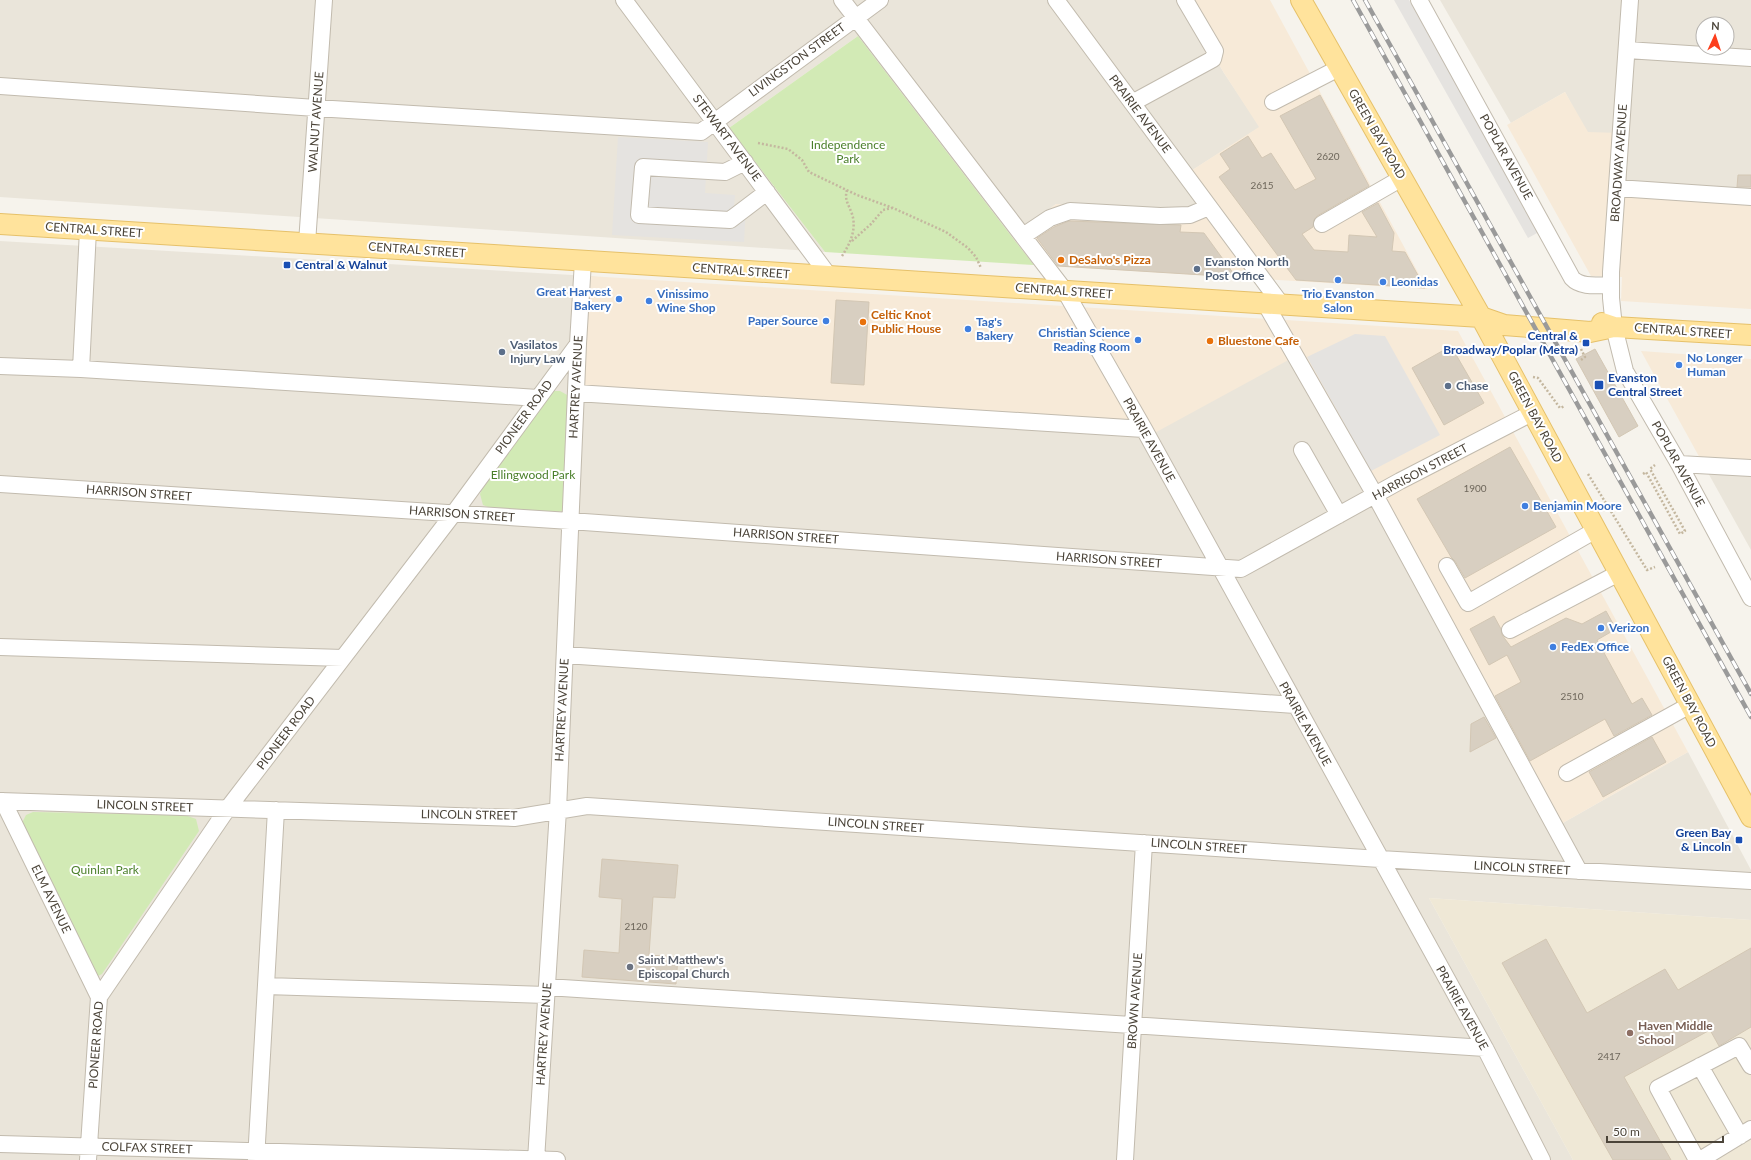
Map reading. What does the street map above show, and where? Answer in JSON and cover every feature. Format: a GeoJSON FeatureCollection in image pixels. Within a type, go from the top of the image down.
{"type":"FeatureCollection","features":[{"type":"Feature","properties":{"kind":"main road","name":"GREEN BAY ROAD"},"geometry":{"type":"LineString","coordinates":[[1301,0],[1481,317],[1751,817]]}},
{"type":"Feature","properties":{"kind":"main road","name":"CENTRAL STREET"},"geometry":{"type":"LineString","coordinates":[[0,224],[1481,317],[1504,326],[1590,332],[1614,327],[1751,335]]}},
{"type":"Feature","properties":{"kind":"street","name":"WALNUT AVENUE"},"geometry":{"type":"LineString","coordinates":[[307,243],[324,0]]}},
{"type":"Feature","properties":{"kind":"street","name":"STEWART AVENUE"},"geometry":{"type":"LineString","coordinates":[[624,0],[829,276]]}},
{"type":"Feature","properties":{"kind":"street","name":"PRAIRIE AVENUE"},"geometry":{"type":"LineString","coordinates":[[842,0],[1065,291],[1144,429],[1485,1048],[1542,1160]]}},
{"type":"Feature","properties":{"kind":"street","name":"LIVINGSTON STREET"},"geometry":{"type":"LineString","coordinates":[[0,86],[316,108],[701,132],[880,0]]}},
{"type":"Feature","properties":{"kind":"street","name":"PRAIRIE AVENUE"},"geometry":{"type":"LineString","coordinates":[[1056,0],[1209,208],[1273,304],[1579,871]]}},
{"type":"Feature","properties":{"kind":"street"},"geometry":{"type":"LineString","coordinates":[[1132,103],[1213,59],[1215,51],[1185,0]]}},
{"type":"Feature","properties":{"kind":"street","name":"POPLAR AVENUE"},"geometry":{"type":"LineString","coordinates":[[1419,0],[1572,278],[1576,282],[1583,284],[1611,285]]}},
{"type":"Feature","properties":{"kind":"street","name":"BROADWAY AVENUE"},"geometry":{"type":"LineString","coordinates":[[1614,327],[1611,285],[1630,0]]}},
{"type":"Feature","properties":{"kind":"street"},"geometry":{"type":"LineString","coordinates":[[1627,50],[1751,58]]}},
{"type":"Feature","properties":{"kind":"street"},"geometry":{"type":"LineString","coordinates":[[1273,102],[1340,68]]}},
{"type":"Feature","properties":{"kind":"street"},"geometry":{"type":"LineString","coordinates":[[745,162],[725,172],[643,167],[639,215],[730,220],[767,192]]}},
{"type":"Feature","properties":{"kind":"street"},"geometry":{"type":"LineString","coordinates":[[1322,224],[1402,178]]}},
{"type":"Feature","properties":{"kind":"street"},"geometry":{"type":"LineString","coordinates":[[1617,188],[1751,197]]}},
{"type":"Feature","properties":{"kind":"street"},"geometry":{"type":"LineString","coordinates":[[1023,236],[1050,218],[1070,211],[1160,216],[1190,215],[1209,208]]}},
{"type":"Feature","properties":{"kind":"street"},"geometry":{"type":"LineString","coordinates":[[81,369],[88,230]]}},
{"type":"Feature","properties":{"kind":"street","name":"HARTREY AVENUE"},"geometry":{"type":"LineString","coordinates":[[536,1159],[558,810],[578,344],[583,261]]}},
{"type":"Feature","properties":{"kind":"street","name":"POPLAR AVENUE"},"geometry":{"type":"LineString","coordinates":[[1614,327],[1625,370],[1679,464],[1751,598]]}},
{"type":"Feature","properties":{"kind":"street","name":"PIONEER ROAD"},"geometry":{"type":"LineString","coordinates":[[88,1153],[99,997],[228,808],[454,513],[578,344]]}},
{"type":"Feature","properties":{"kind":"street"},"geometry":{"type":"LineString","coordinates":[[0,366],[81,369],[538,398]]}},
{"type":"Feature","properties":{"kind":"street"},"geometry":{"type":"LineString","coordinates":[[576,393],[1144,429]]}},
{"type":"Feature","properties":{"kind":"street","name":"HARRISON STREET"},"geometry":{"type":"LineString","coordinates":[[0,484],[570,521],[1241,570],[1375,495],[1532,413]]}},
{"type":"Feature","properties":{"kind":"street"},"geometry":{"type":"LineString","coordinates":[[1302,450],[1339,515]]}},
{"type":"Feature","properties":{"kind":"street"},"geometry":{"type":"LineString","coordinates":[[1679,464],[1751,468]]}},
{"type":"Feature","properties":{"kind":"street"},"geometry":{"type":"LineString","coordinates":[[1447,566],[1468,602],[1596,530]]}},
{"type":"Feature","properties":{"kind":"street"},"geometry":{"type":"LineString","coordinates":[[1510,630],[1619,573]]}},
{"type":"Feature","properties":{"kind":"street"},"geometry":{"type":"LineString","coordinates":[[0,647],[343,658]]}},
{"type":"Feature","properties":{"kind":"street"},"geometry":{"type":"LineString","coordinates":[[565,655],[1295,704]]}},
{"type":"Feature","properties":{"kind":"street"},"geometry":{"type":"LineString","coordinates":[[1567,773],[1690,705]]}},
{"type":"Feature","properties":{"kind":"street","name":"LINCOLN STREET"},"geometry":{"type":"LineString","coordinates":[[1,801],[514,818],[587,806],[1380,859],[1751,881]]}},
{"type":"Feature","properties":{"kind":"street","name":"ELM AVENUE"},"geometry":{"type":"LineString","coordinates":[[1,801],[99,997]]}},
{"type":"Feature","properties":{"kind":"street"},"geometry":{"type":"LineString","coordinates":[[256,1156],[276,810]]}},
{"type":"Feature","properties":{"kind":"street","name":"BROWN AVENUE"},"geometry":{"type":"LineString","coordinates":[[1125,1160],[1144,843]]}},
{"type":"Feature","properties":{"kind":"street"},"geometry":{"type":"LineString","coordinates":[[266,986],[546,991],[1133,1025],[1485,1048]]}},
{"type":"Feature","properties":{"kind":"street"},"geometry":{"type":"LineString","coordinates":[[1700,1066],[1745,1133],[1699,1160],[1658,1088],[1700,1066],[1739,1046],[1751,1066]]}},
{"type":"Feature","properties":{"kind":"street","name":"COLFAX STREET"},"geometry":{"type":"LineString","coordinates":[[0,1144],[88,1153],[557,1160]]}},
{"type":"Feature","properties":{"kind":"path"},"geometry":{"type":"LineString","coordinates":[[758,143],[788,149],[802,160],[809,172],[847,190],[934,226],[960,241],[976,257],[981,268]]}},
{"type":"Feature","properties":{"kind":"path"},"geometry":{"type":"LineString","coordinates":[[847,190],[845,197],[853,221],[851,241]]}},
{"type":"Feature","properties":{"kind":"path"},"geometry":{"type":"LineString","coordinates":[[842,256],[851,241],[871,224],[883,210],[892,208]]}},
{"type":"Feature","properties":{"kind":"path"},"geometry":{"type":"LineString","coordinates":[[1581,360],[1585,357],[1582,351]]}},
{"type":"Feature","properties":{"kind":"path"},"geometry":{"type":"LineString","coordinates":[[1538,378],[1560,408],[1565,406]]}},
{"type":"Feature","properties":{"kind":"path"},"geometry":{"type":"LineString","coordinates":[[1643,474],[1646,472],[1680,534],[1685,531],[1650,469],[1655,465]]}},
{"type":"Feature","properties":{"kind":"path"},"geometry":{"type":"LineString","coordinates":[[1585,470],[1648,570],[1655,567]]}},
{"type":"Feature","properties":{"kind":"shaded area"},"geometry":{"type":"Polygon","coordinates":[[[0,0],[1181,0],[1224,73],[1260,127],[1183,176],[1211,213],[1056,204],[1012,237],[858,36],[729,128],[825,252],[0,197],[0,0]]]}},
{"type":"Feature","properties":{"kind":"shaded area"},"geometry":{"type":"Polygon","coordinates":[[[1181,0],[1270,0],[1427,289],[1034,265],[1012,237],[1056,204],[1211,213],[1183,176],[1259,127],[1224,73],[1181,0]]]}},
{"type":"Feature","properties":{"kind":"shaded area"},"geometry":{"type":"Polygon","coordinates":[[[1394,0],[1409,0],[1539,232],[1528,238],[1394,0]]]}},
{"type":"Feature","properties":{"kind":"shaded area"},"geometry":{"type":"Polygon","coordinates":[[[1440,0],[1751,0],[1751,197],[1615,187],[1565,92],[1511,123],[1440,0]]]}},
{"type":"Feature","properties":{"kind":"shaded area"},"geometry":{"type":"Polygon","coordinates":[[[1565,92],[1588,132],[1619,133],[1615,187],[1751,197],[1751,309],[1621,301],[1622,277],[1591,276],[1507,125],[1565,92]]]}},
{"type":"Feature","properties":{"kind":"shaded area"},"geometry":{"type":"Polygon","coordinates":[[[618,137],[708,142],[705,193],[735,195],[734,207],[746,207],[744,242],[612,235],[618,137]]]}},
{"type":"Feature","properties":{"kind":"shaded area"},"geometry":{"type":"Polygon","coordinates":[[[0,241],[589,276],[1294,357],[1554,828],[1688,752],[1751,870],[1751,920],[1429,898],[1573,1160],[0,1160],[0,241]]]}},
{"type":"Feature","properties":{"kind":"shaded area"},"geometry":{"type":"Polygon","coordinates":[[[589,276],[1458,331],[1688,752],[1554,828],[1294,357],[1149,436],[584,391],[589,276]]]}},
{"type":"Feature","properties":{"kind":"shaded area"},"geometry":{"type":"Polygon","coordinates":[[[1355,334],[1385,336],[1440,435],[1371,471],[1307,357],[1355,334]]]}},
{"type":"Feature","properties":{"kind":"shaded area"},"geometry":{"type":"Polygon","coordinates":[[[1641,351],[1751,359],[1751,473],[1707,471],[1641,351]]]}},
{"type":"Feature","properties":{"kind":"shaded area"},"geometry":{"type":"Polygon","coordinates":[[[1707,471],[1751,473],[1751,550],[1707,471]]]}},
{"type":"Feature","properties":{"kind":"shaded area"},"geometry":{"type":"Polygon","coordinates":[[[1429,898],[1751,920],[1751,1160],[1573,1160],[1429,898]]]}},
{"type":"Feature","properties":{"kind":"green space","name":"Independence Park"},"geometry":{"type":"Polygon","coordinates":[[[858,36],[1034,265],[825,252],[729,128],[858,36]]]}},
{"type":"Feature","properties":{"kind":"green space","name":"Ellingwood Park"},"geometry":{"type":"Polygon","coordinates":[[[560,391],[569,396],[565,508],[558,512],[488,507],[483,505],[480,494],[483,487],[550,393],[560,391]]]}},
{"type":"Feature","properties":{"kind":"green space","name":"Quinlan Park"},"geometry":{"type":"Polygon","coordinates":[[[33,812],[185,815],[196,819],[199,831],[102,974],[98,976],[94,974],[22,823],[26,815],[33,812]]]}},
{"type":"Feature","properties":{"kind":"building"},"geometry":{"type":"Polygon","coordinates":[[[1320,95],[1369,186],[1317,216],[1314,220],[1313,227],[1302,234],[1314,250],[1348,252],[1349,235],[1377,237],[1362,212],[1378,203],[1394,233],[1392,251],[1405,252],[1425,288],[1296,280],[1219,177],[1230,169],[1220,154],[1248,136],[1262,158],[1271,153],[1295,190],[1316,179],[1280,116],[1320,95]]]}},
{"type":"Feature","properties":{"kind":"building"},"geometry":{"type":"Polygon","coordinates":[[[1738,175],[1751,175],[1751,187],[1737,187],[1738,175]]]}},
{"type":"Feature","properties":{"kind":"building"},"geometry":{"type":"Polygon","coordinates":[[[1069,221],[1181,225],[1180,232],[1204,233],[1236,277],[1058,266],[1037,238],[1054,227],[1069,221]]]}},
{"type":"Feature","properties":{"kind":"building"},"geometry":{"type":"Polygon","coordinates":[[[836,300],[869,302],[864,385],[831,383],[836,300]]]}},
{"type":"Feature","properties":{"kind":"building","name":"Chase"},"geometry":{"type":"Polygon","coordinates":[[[1451,346],[1484,403],[1444,425],[1412,368],[1451,346]]]}},
{"type":"Feature","properties":{"kind":"building","name":"Evanston Central Street"},"geometry":{"type":"Polygon","coordinates":[[[1595,349],[1638,426],[1619,437],[1576,359],[1595,349]]]}},
{"type":"Feature","properties":{"kind":"building"},"geometry":{"type":"Polygon","coordinates":[[[1510,447],[1556,527],[1465,578],[1417,499],[1510,447]]]}},
{"type":"Feature","properties":{"kind":"building"},"geometry":{"type":"Polygon","coordinates":[[[1606,611],[1616,629],[1597,640],[1632,704],[1642,698],[1652,715],[1614,736],[1605,719],[1530,761],[1495,696],[1521,682],[1507,655],[1489,665],[1470,629],[1494,616],[1501,629],[1502,635],[1511,647],[1566,618],[1582,624],[1606,611]]]}},
{"type":"Feature","properties":{"kind":"building"},"geometry":{"type":"Polygon","coordinates":[[[1484,717],[1496,738],[1470,752],[1471,724],[1484,717]]]}},
{"type":"Feature","properties":{"kind":"building"},"geometry":{"type":"Polygon","coordinates":[[[1652,737],[1666,762],[1603,797],[1589,772],[1652,737]]]}},
{"type":"Feature","properties":{"kind":"building"},"geometry":{"type":"Polygon","coordinates":[[[602,859],[678,865],[675,898],[653,897],[649,955],[678,957],[676,984],[582,977],[584,950],[619,953],[622,899],[599,897],[602,859]]]}},
{"type":"Feature","properties":{"kind":"building"},"geometry":{"type":"Polygon","coordinates":[[[1546,939],[1587,1013],[1665,969],[1678,990],[1751,948],[1751,1027],[1719,1046],[1710,1030],[1624,1077],[1671,1160],[1613,1160],[1502,963],[1546,939]]]}},
{"type":"Feature","properties":{"kind":"railway"},"geometry":{"type":"LineString","coordinates":[[1353,0],[1751,717]]}},
{"type":"Feature","properties":{"kind":"railway"},"geometry":{"type":"LineString","coordinates":[[1365,0],[1751,694]]}},
{"type":"Feature","properties":{"kind":"place","name":"DeSalvo's Pizza"},"geometry":{"type":"Point","coordinates":[1061,260]}},
{"type":"Feature","properties":{"kind":"place","name":"Central & Walnut"},"geometry":{"type":"Point","coordinates":[287,265]}},
{"type":"Feature","properties":{"kind":"place","name":"Evanston North Post Office"},"geometry":{"type":"Point","coordinates":[1197,269]}},
{"type":"Feature","properties":{"kind":"place","name":"Trio Evanston Salon"},"geometry":{"type":"Point","coordinates":[1338,280]}},
{"type":"Feature","properties":{"kind":"place","name":"Leonidas"},"geometry":{"type":"Point","coordinates":[1383,282]}},
{"type":"Feature","properties":{"kind":"place","name":"Great Harvest Bakery"},"geometry":{"type":"Point","coordinates":[619,299]}},
{"type":"Feature","properties":{"kind":"place","name":"Vinissimo Wine Shop"},"geometry":{"type":"Point","coordinates":[649,301]}},
{"type":"Feature","properties":{"kind":"place","name":"Paper Source"},"geometry":{"type":"Point","coordinates":[826,321]}},
{"type":"Feature","properties":{"kind":"place","name":"Celtic Knot Public House"},"geometry":{"type":"Point","coordinates":[863,322]}},
{"type":"Feature","properties":{"kind":"place","name":"Tag's Bakery"},"geometry":{"type":"Point","coordinates":[968,329]}},
{"type":"Feature","properties":{"kind":"place","name":"Christian Science Reading Room"},"geometry":{"type":"Point","coordinates":[1138,340]}},
{"type":"Feature","properties":{"kind":"place","name":"Bluestone Cafe"},"geometry":{"type":"Point","coordinates":[1210,341]}},
{"type":"Feature","properties":{"kind":"place","name":"Central & Broadway/Poplar (Metra)"},"geometry":{"type":"Point","coordinates":[1586,343]}},
{"type":"Feature","properties":{"kind":"place","name":"Vasilatos Injury Law"},"geometry":{"type":"Point","coordinates":[502,352]}},
{"type":"Feature","properties":{"kind":"place","name":"No Longer Human"},"geometry":{"type":"Point","coordinates":[1679,365]}},
{"type":"Feature","properties":{"kind":"place","name":"Evanston Central Street"},"geometry":{"type":"Point","coordinates":[1599,385]}},
{"type":"Feature","properties":{"kind":"place","name":"Chase"},"geometry":{"type":"Point","coordinates":[1448,386]}},
{"type":"Feature","properties":{"kind":"place","name":"Benjamin Moore"},"geometry":{"type":"Point","coordinates":[1525,506]}},
{"type":"Feature","properties":{"kind":"place","name":"Verizon"},"geometry":{"type":"Point","coordinates":[1601,628]}},
{"type":"Feature","properties":{"kind":"place","name":"FedEx Office"},"geometry":{"type":"Point","coordinates":[1553,647]}},
{"type":"Feature","properties":{"kind":"place","name":"Green Bay & Lincoln"},"geometry":{"type":"Point","coordinates":[1739,840]}},
{"type":"Feature","properties":{"kind":"place","name":"Saint Matthew's Episcopal Church"},"geometry":{"type":"Point","coordinates":[630,967]}},
{"type":"Feature","properties":{"kind":"place","name":"Haven Middle School"},"geometry":{"type":"Point","coordinates":[1630,1033]}}]}
